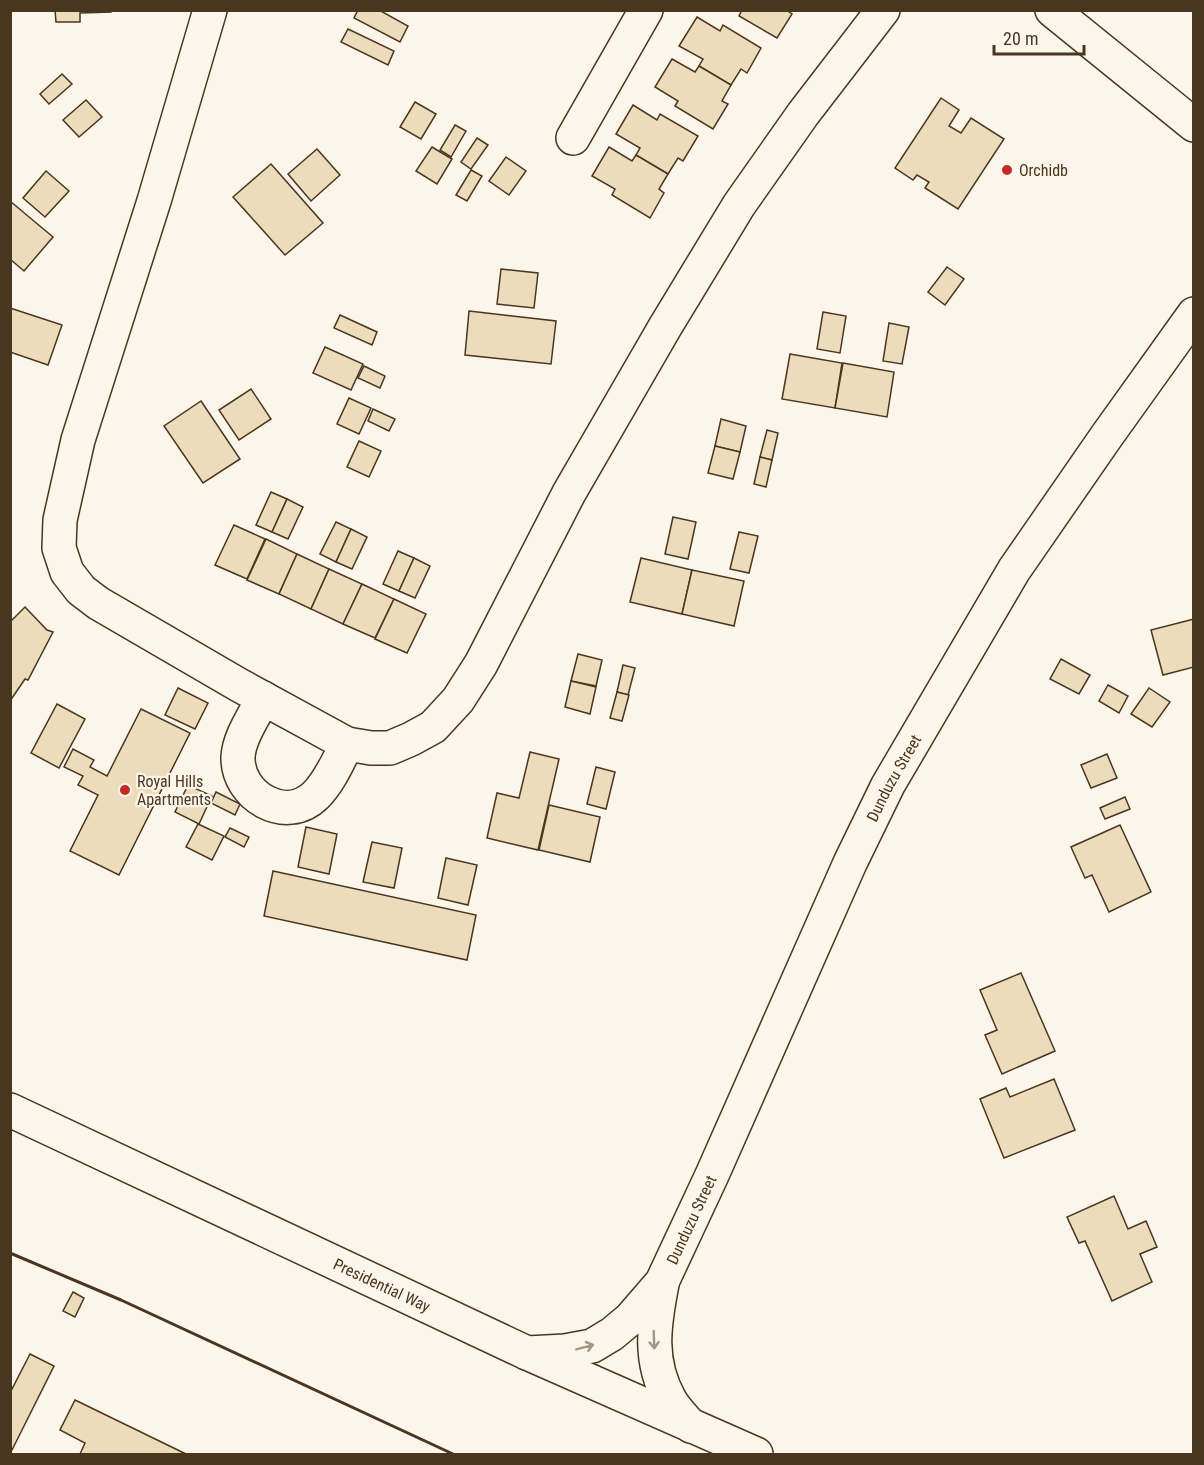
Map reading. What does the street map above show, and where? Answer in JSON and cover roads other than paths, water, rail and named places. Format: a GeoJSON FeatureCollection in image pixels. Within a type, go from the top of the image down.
{"type":"FeatureCollection","features":[{"type":"Feature","properties":{"kind":"street"},"geometry":{"type":"LineString","coordinates":[[210,10],[154,201],[78,440],[60,520],[59,548],[67,572],[81,590],[98,603],[347,744],[371,748],[390,748],[433,728],[458,700],[481,664],[569,493],[739,205],[803,114],[883,10]]}},
{"type":"Feature","properties":{"kind":"street"},"geometry":{"type":"LineString","coordinates":[[573,138],[646,10]]}},
{"type":"Feature","properties":{"kind":"street"},"geometry":{"type":"LineString","coordinates":[[1052,10],[1194,125]]}},
{"type":"Feature","properties":{"kind":"street","name":"Dunduzu Street"},"geometry":{"type":"LineString","coordinates":[[691,1426],[670,1401],[654,1353],[654,1329],[662,1282],[842,882],[888,785],[1014,570],[1106,436],[1194,314]]}},
{"type":"Feature","properties":{"kind":"street"},"geometry":{"type":"LineString","coordinates":[[263,698],[243,738],[238,756],[240,774],[249,790],[263,802],[281,807],[299,806],[315,797],[327,783],[347,744]]}},
{"type":"Feature","properties":{"kind":"street","name":"Presidential Way"},"geometry":{"type":"LineString","coordinates":[[10,1110],[527,1353],[756,1455]]}},
{"type":"Feature","properties":{"kind":"street","name":"Dunduzu Street"},"geometry":{"type":"LineString","coordinates":[[527,1353],[565,1351],[592,1346],[612,1334],[630,1318],[662,1282]]}},
{"type":"Feature","properties":{"kind":"place","name":"Orchidb"},"geometry":{"type":"Point","coordinates":[1007,170]}},
{"type":"Feature","properties":{"kind":"place","name":"Royal Hills Apartments"},"geometry":{"type":"Point","coordinates":[125,790]}}]}
